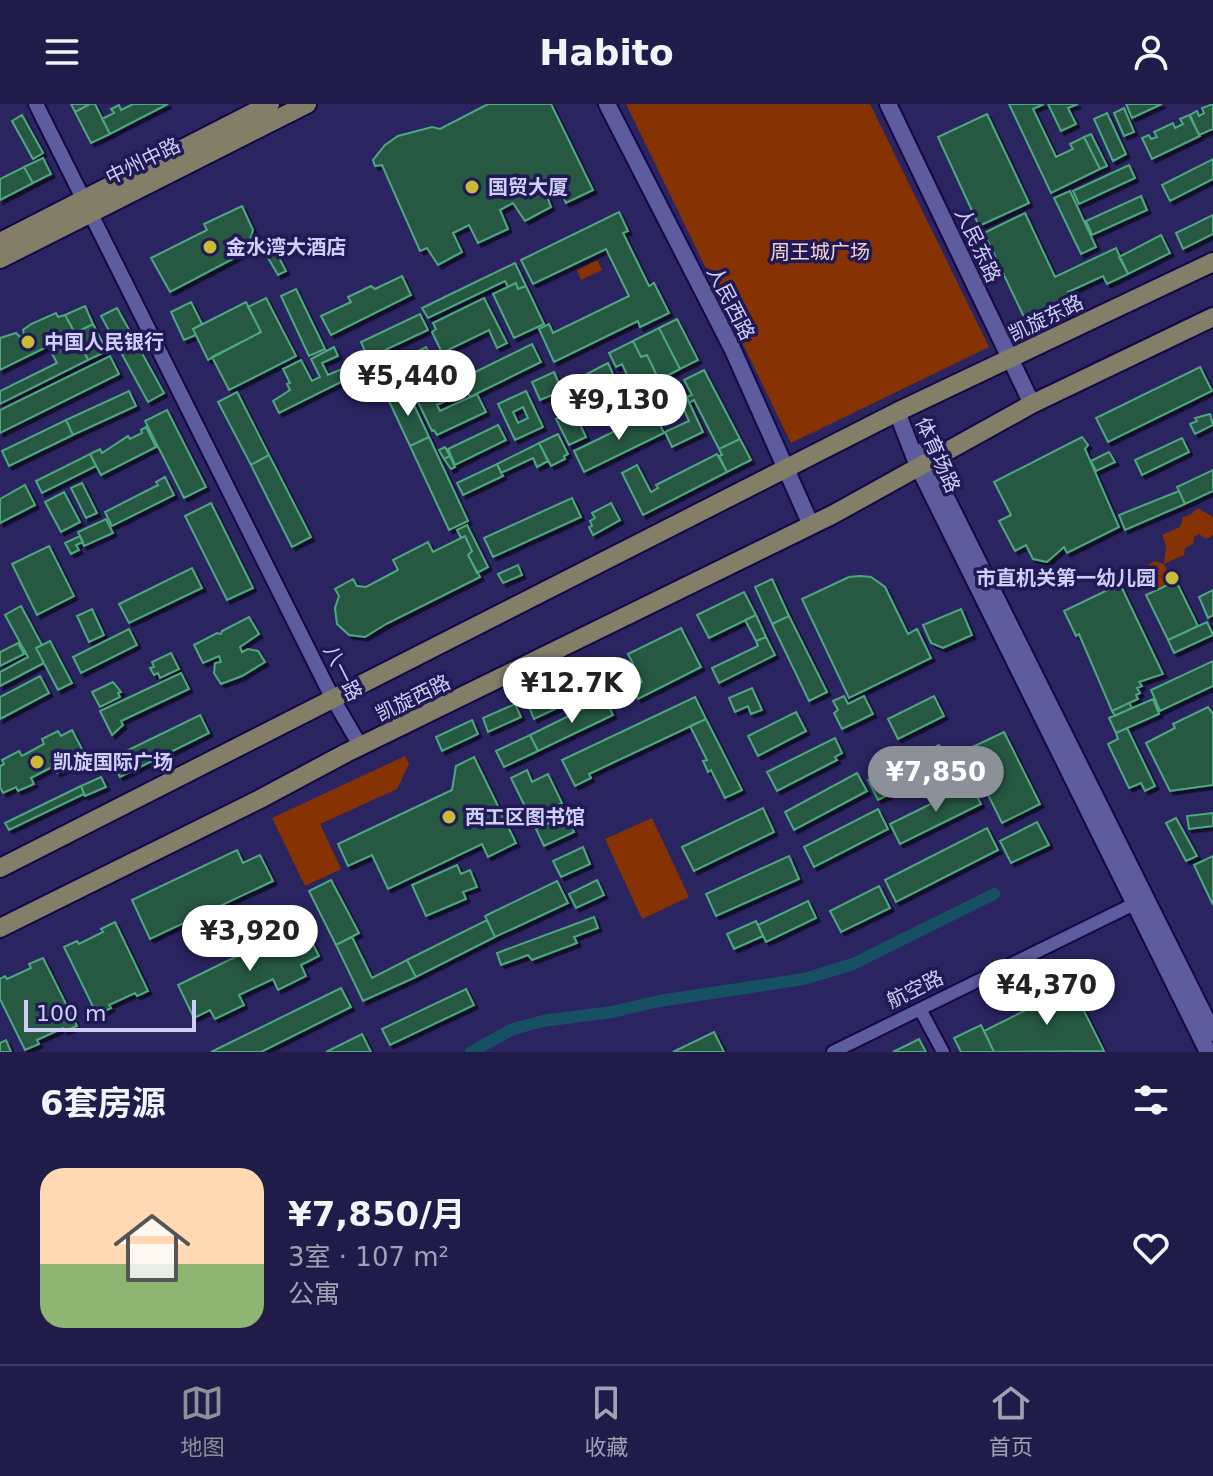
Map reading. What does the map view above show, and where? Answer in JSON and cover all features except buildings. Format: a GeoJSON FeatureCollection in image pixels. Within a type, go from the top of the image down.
{"type":"FeatureCollection","features":[{"type":"Feature","properties":{"kind":"main road","name":"中州中路"},"geometry":{"type":"LineString","coordinates":[[0,259],[90,203],[270,104]]}},
{"type":"Feature","properties":{"kind":"main road","name":"中州中路"},"geometry":{"type":"LineString","coordinates":[[0,242],[307,104]]}},
{"type":"Feature","properties":{"kind":"main road","name":"人民西路"},"geometry":{"type":"LineString","coordinates":[[607,104],[732,348],[811,525]]}},
{"type":"Feature","properties":{"kind":"main road","name":"人民东路"},"geometry":{"type":"LineString","coordinates":[[888,104],[1032,404]]}},
{"type":"Feature","properties":{"kind":"main road","name":"凯旋东路"},"geometry":{"type":"LineString","coordinates":[[897,412],[1213,262]]}},
{"type":"Feature","properties":{"kind":"main road"},"geometry":{"type":"LineString","coordinates":[[923,463],[1032,404],[1213,317]]}},
{"type":"Feature","properties":{"kind":"main road","name":"凯旋西路"},"geometry":{"type":"LineString","coordinates":[[0,868],[897,412]]}},
{"type":"Feature","properties":{"kind":"main road","name":"体育场路"},"geometry":{"type":"LineString","coordinates":[[897,412],[1140,901],[1208,1052]]}},
{"type":"Feature","properties":{"kind":"main road","name":"凯旋西路"},"geometry":{"type":"LineString","coordinates":[[0,928],[811,525],[923,463]]}},
{"type":"Feature","properties":{"kind":"main road","name":"体育场路"},"geometry":{"type":"LineString","coordinates":[[1140,901],[1213,1033]]}},
{"type":"Feature","properties":{"kind":"street","name":"八一路"},"geometry":{"type":"LineString","coordinates":[[36,104],[90,203]]}},
{"type":"Feature","properties":{"kind":"street","name":"八一路"},"geometry":{"type":"LineString","coordinates":[[45,104],[90,203],[361,747]]}},
{"type":"Feature","properties":{"kind":"street","name":"航空路"},"geometry":{"type":"LineString","coordinates":[[833,1052],[1140,901]]}},
{"type":"Feature","properties":{"kind":"street"},"geometry":{"type":"LineString","coordinates":[[920,1009],[943,1052]]}},
{"type":"Feature","properties":{"kind":"green space","name":"周王城广场"},"geometry":{"type":"Polygon","coordinates":[[[626,104],[870,104],[989,347],[791,443],[626,104]]]}},
{"type":"Feature","properties":{"kind":"green space"},"geometry":{"type":"Polygon","coordinates":[[[597,260],[602,270],[581,280],[577,270],[597,260]]]}},
{"type":"Feature","properties":{"kind":"green space"},"geometry":{"type":"Polygon","coordinates":[[[1198,508],[1213,517],[1213,535],[1206,539],[1199,534],[1194,537],[1193,544],[1185,548],[1184,555],[1164,564],[1166,545],[1162,535],[1180,527],[1183,517],[1198,508]]]}},
{"type":"Feature","properties":{"kind":"green space"},"geometry":{"type":"Polygon","coordinates":[[[1155,561],[1164,564],[1170,575],[1167,585],[1156,590],[1147,587],[1141,576],[1145,567],[1155,561]]]}},
{"type":"Feature","properties":{"kind":"green space"},"geometry":{"type":"Polygon","coordinates":[[[405,756],[409,764],[397,789],[320,824],[341,869],[305,886],[272,818],[405,756]]]}},
{"type":"Feature","properties":{"kind":"green space"},"geometry":{"type":"Polygon","coordinates":[[[652,818],[689,897],[642,919],[605,839],[652,818]]]}},
{"type":"Feature","properties":{"kind":"waterway"},"geometry":{"type":"LineString","coordinates":[[471,1052],[513,1029],[543,1021],[804,979],[853,964],[994,894]]}},
{"type":"Feature","properties":{"kind":"place","name":"国贸大厦"},"geometry":{"type":"Point","coordinates":[472,187]}},
{"type":"Feature","properties":{"kind":"place","name":"金水湾大酒店"},"geometry":{"type":"Point","coordinates":[210,247]}},
{"type":"Feature","properties":{"kind":"place","name":"中国人民银行"},"geometry":{"type":"Point","coordinates":[28,342]}},
{"type":"Feature","properties":{"kind":"place","name":"市直机关第一幼儿园"},"geometry":{"type":"Point","coordinates":[1172,578]}},
{"type":"Feature","properties":{"kind":"place","name":"凯旋国际广场"},"geometry":{"type":"Point","coordinates":[37,762]}},
{"type":"Feature","properties":{"kind":"place","name":"西工区图书馆"},"geometry":{"type":"Point","coordinates":[449,817]}}]}
